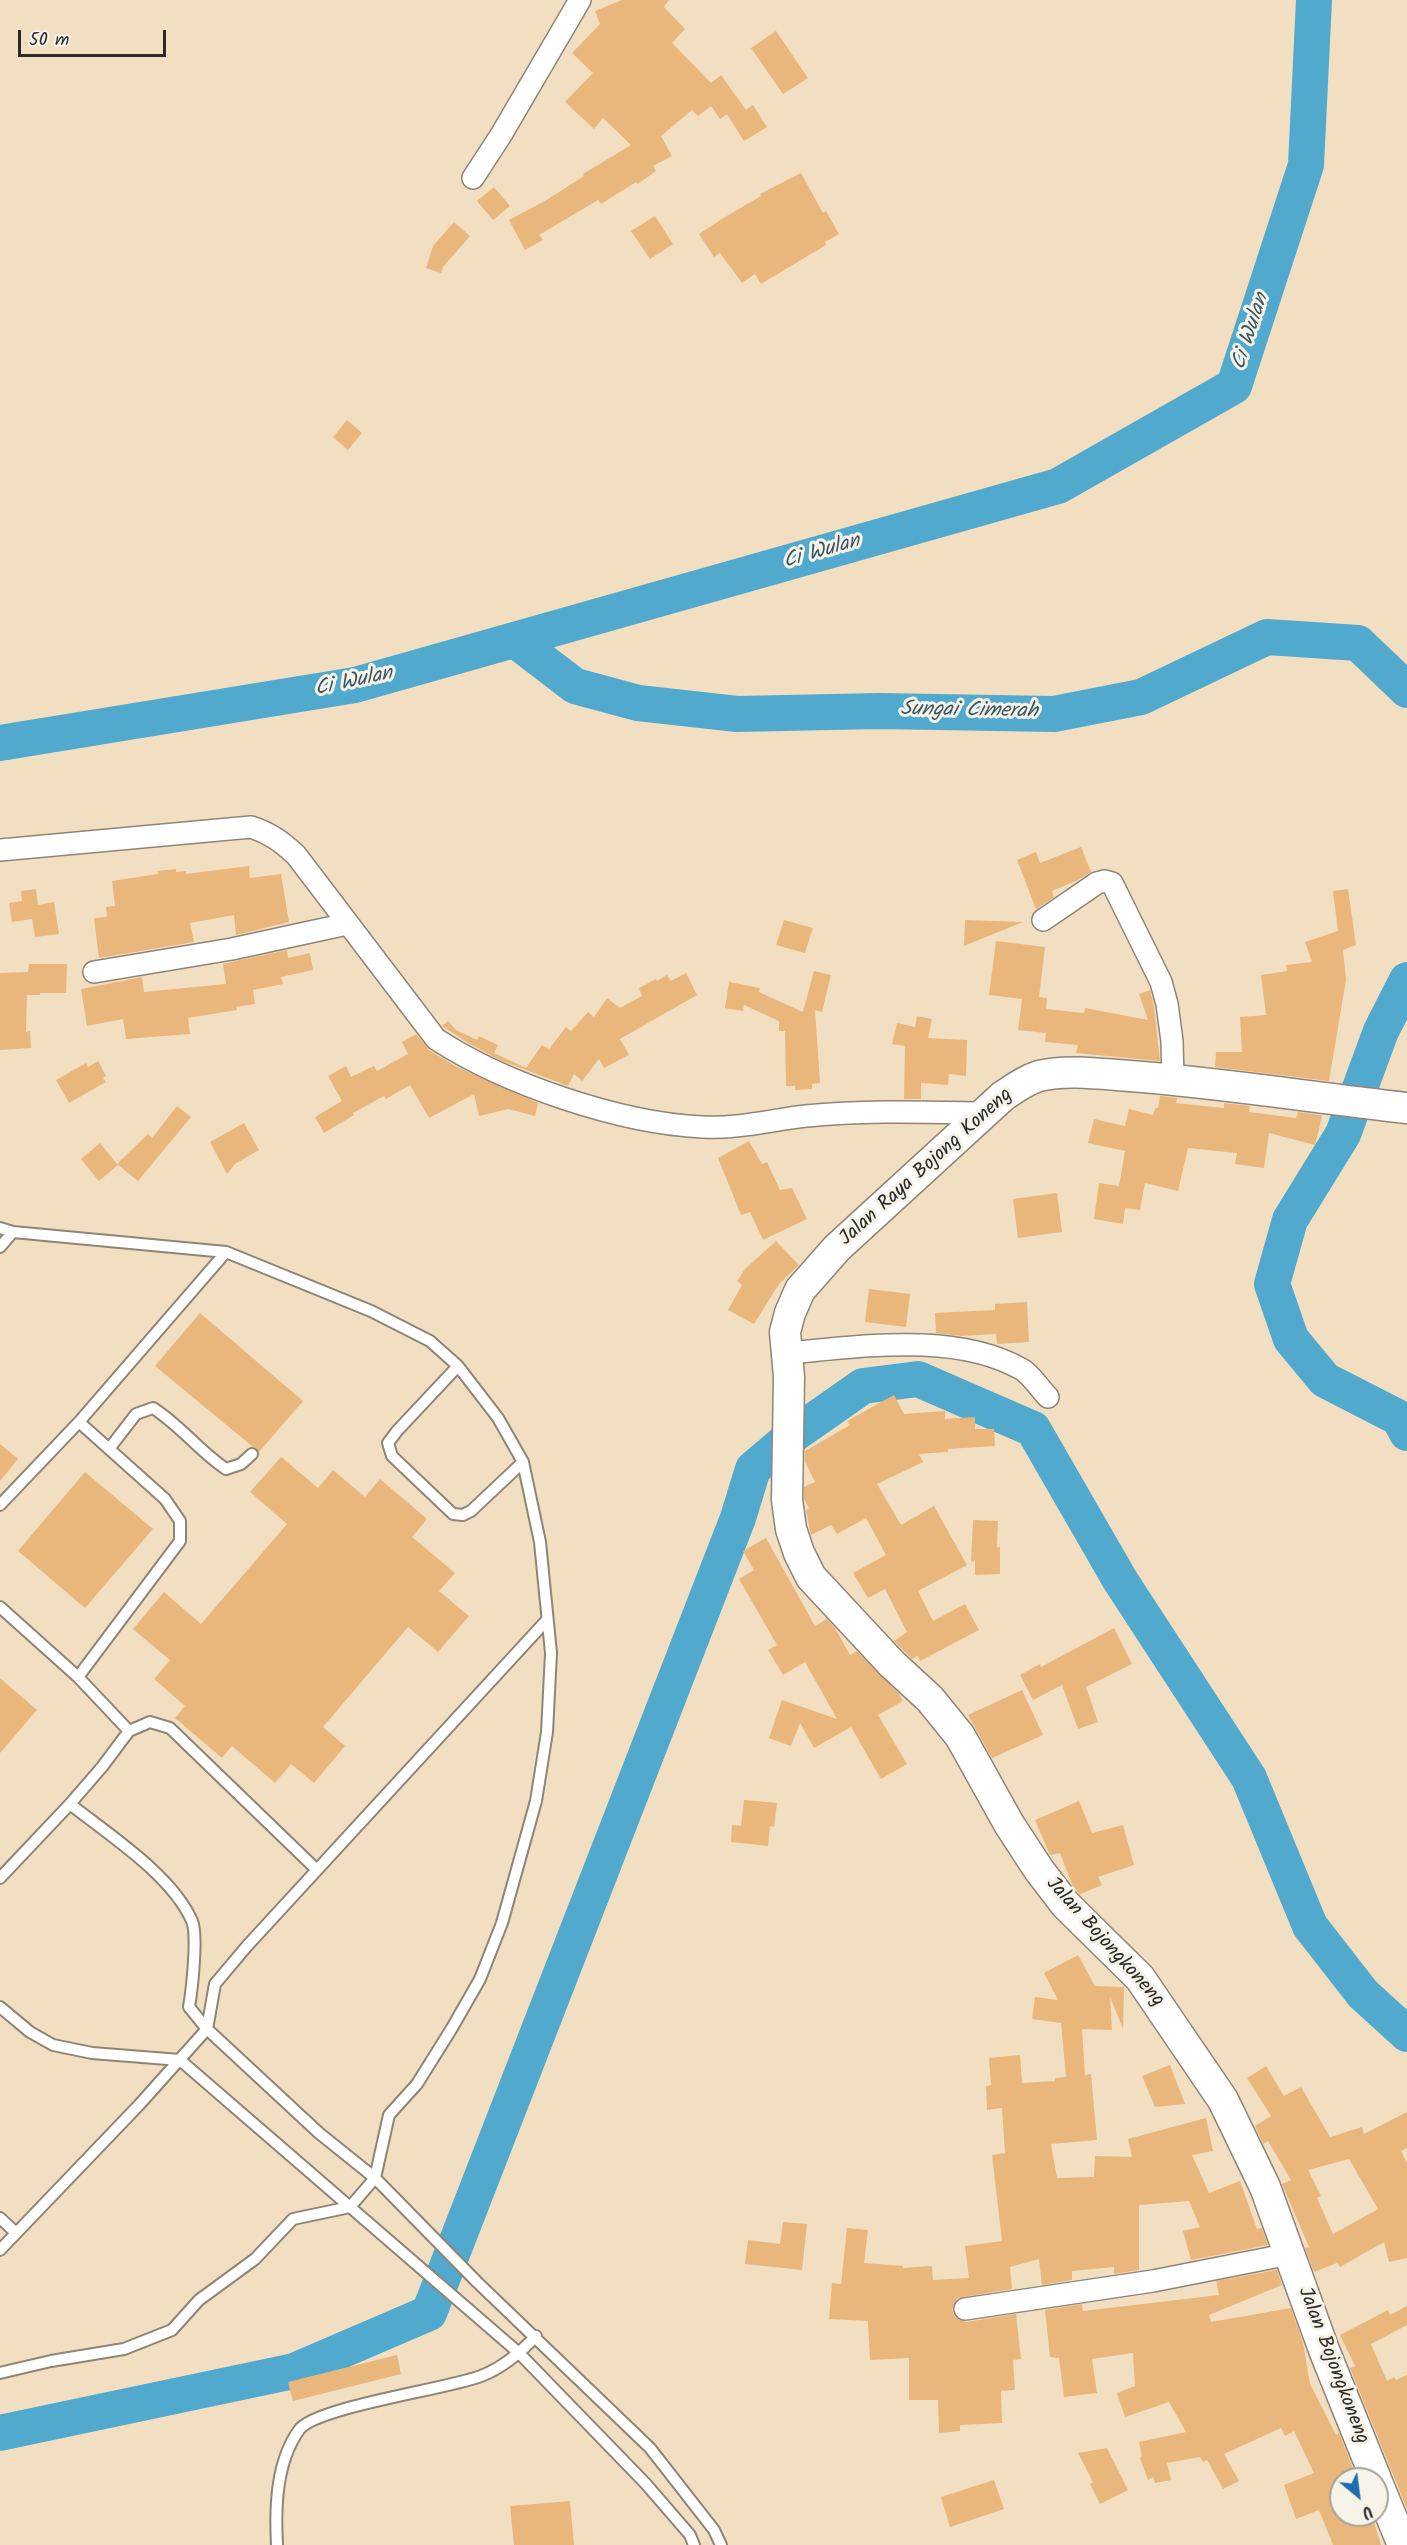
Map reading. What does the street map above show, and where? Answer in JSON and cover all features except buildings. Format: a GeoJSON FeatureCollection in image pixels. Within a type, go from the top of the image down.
{"type":"FeatureCollection","features":[{"type":"Feature","properties":{"kind":"main road","name":"Jalan Raya Bojong Koneng"},"geometry":{"type":"LineString","coordinates":[[789,1447],[788,1365],[785,1332],[800,1290],[815,1271],[983,1113],[1023,1082],[1040,1076],[1064,1073],[1106,1074],[1173,1079],[1407,1108]]}},
{"type":"Feature","properties":{"kind":"main road","name":"Jalan Bojongkoneng"},"geometry":{"type":"LineString","coordinates":[[789,1447],[787,1500],[791,1529],[799,1553],[811,1577],[891,1664],[930,1700],[960,1736],[1009,1824],[1065,1905],[1140,1978],[1169,2017],[1223,2100],[1252,2155],[1324,2350],[1371,2467]]}},
{"type":"Feature","properties":{"kind":"main road","name":"Jalan Bojongkoneng"},"geometry":{"type":"LineString","coordinates":[[1389,2512],[1402,2545]]}},
{"type":"Feature","properties":{"kind":"street"},"geometry":{"type":"LineString","coordinates":[[473,178],[501,135],[580,0]]}},
{"type":"Feature","properties":{"kind":"street"},"geometry":{"type":"LineString","coordinates":[[0,850],[251,827],[278,838],[296,855],[436,1039],[466,1059],[590,1106],[639,1119],[702,1127],[883,1111],[983,1113]]}},
{"type":"Feature","properties":{"kind":"street"},"geometry":{"type":"LineString","coordinates":[[1043,920],[1097,883],[1105,880],[1112,883],[1161,982],[1167,1004],[1172,1041],[1173,1079]]}},
{"type":"Feature","properties":{"kind":"street"},"geometry":{"type":"LineString","coordinates":[[94,972],[232,949],[347,924]]}},
{"type":"Feature","properties":{"kind":"street"},"geometry":{"type":"LineString","coordinates":[[788,1365],[863,1347],[932,1346],[966,1350],[997,1359],[1024,1371],[1048,1397]]}},
{"type":"Feature","properties":{"kind":"street"},"geometry":{"type":"LineString","coordinates":[[965,2309],[1153,2281],[1290,2254]]}},
{"type":"Feature","properties":{"kind":"lane"},"geometry":{"type":"LineString","coordinates":[[0,1228],[13,1232],[226,1252],[371,1311],[430,1341],[458,1366],[498,1418],[523,1462],[540,1542],[551,1653],[547,1732],[536,1801],[502,1923],[480,1979],[417,2084],[389,2115],[375,2178],[350,2207],[293,2219],[255,2259],[199,2300],[172,2330],[124,2349],[51,2361],[0,2373]]}},
{"type":"Feature","properties":{"kind":"lane"},"geometry":{"type":"LineString","coordinates":[[0,1247],[13,1232]]}},
{"type":"Feature","properties":{"kind":"lane"},"geometry":{"type":"LineString","coordinates":[[0,1505],[79,1422],[226,1252]]}},
{"type":"Feature","properties":{"kind":"lane"},"geometry":{"type":"LineString","coordinates":[[458,1366],[388,1443],[392,1456],[453,1514],[463,1515],[471,1511],[523,1462]]}},
{"type":"Feature","properties":{"kind":"lane"},"geometry":{"type":"LineString","coordinates":[[109,1449],[136,1414],[153,1408],[171,1419],[208,1457],[226,1469],[241,1464],[252,1454]]}},
{"type":"Feature","properties":{"kind":"lane"},"geometry":{"type":"LineString","coordinates":[[78,1677],[180,1541],[180,1521],[165,1499],[79,1422]]}},
{"type":"Feature","properties":{"kind":"lane"},"geometry":{"type":"LineString","coordinates":[[0,1607],[78,1677],[129,1731]]}},
{"type":"Feature","properties":{"kind":"lane"},"geometry":{"type":"LineString","coordinates":[[0,2250],[139,2105],[207,2029],[214,1984],[546,1620]]}},
{"type":"Feature","properties":{"kind":"lane"},"geometry":{"type":"LineString","coordinates":[[0,1878],[70,1804],[129,1731],[150,1722],[170,1728],[317,1870]]}},
{"type":"Feature","properties":{"kind":"lane"},"geometry":{"type":"LineString","coordinates":[[70,1804],[154,1871],[175,1892],[193,1923],[194,1977],[189,2007],[207,2029],[319,2133],[375,2178],[477,2282],[536,2336],[650,2448],[714,2530],[721,2545]]}},
{"type":"Feature","properties":{"kind":"lane"},"geometry":{"type":"LineString","coordinates":[[0,2007],[30,2032],[53,2045],[92,2053],[180,2060],[519,2353],[645,2484],[690,2535],[694,2545]]}},
{"type":"Feature","properties":{"kind":"lane"},"geometry":{"type":"LineString","coordinates":[[0,2218],[15,2232]]}},
{"type":"Feature","properties":{"kind":"lane"},"geometry":{"type":"LineString","coordinates":[[277,2545],[275,2510],[285,2459],[300,2428],[324,2417],[373,2402],[482,2376],[519,2353],[536,2336]]}},
{"type":"Feature","properties":{"kind":"waterway","name":"Ci Wulan"},"geometry":{"type":"LineString","coordinates":[[0,743],[355,685],[1058,486],[1234,386],[1306,165],[1314,0]]}},
{"type":"Feature","properties":{"kind":"waterway","name":"Sungai Cimerah"},"geometry":{"type":"LineString","coordinates":[[515,640],[575,686],[638,703],[737,714],[879,711],[1054,714],[1141,697],[1267,637],[1358,643],[1407,690]]}},
{"type":"Feature","properties":{"kind":"waterway","name":"Sungai Cimerah"},"geometry":{"type":"LineString","coordinates":[[1407,980],[1381,1031],[1343,1134],[1290,1220],[1272,1284],[1291,1339],[1325,1380],[1399,1418],[1407,1433]]}},
{"type":"Feature","properties":{"kind":"waterway"},"geometry":{"type":"LineString","coordinates":[[0,2433],[294,2371],[429,2313],[738,1518],[753,1469],[793,1435],[863,1386],[918,1379],[1033,1429],[1120,1580],[1249,1778],[1310,1926],[1363,1994],[1407,2034]]}}]}
